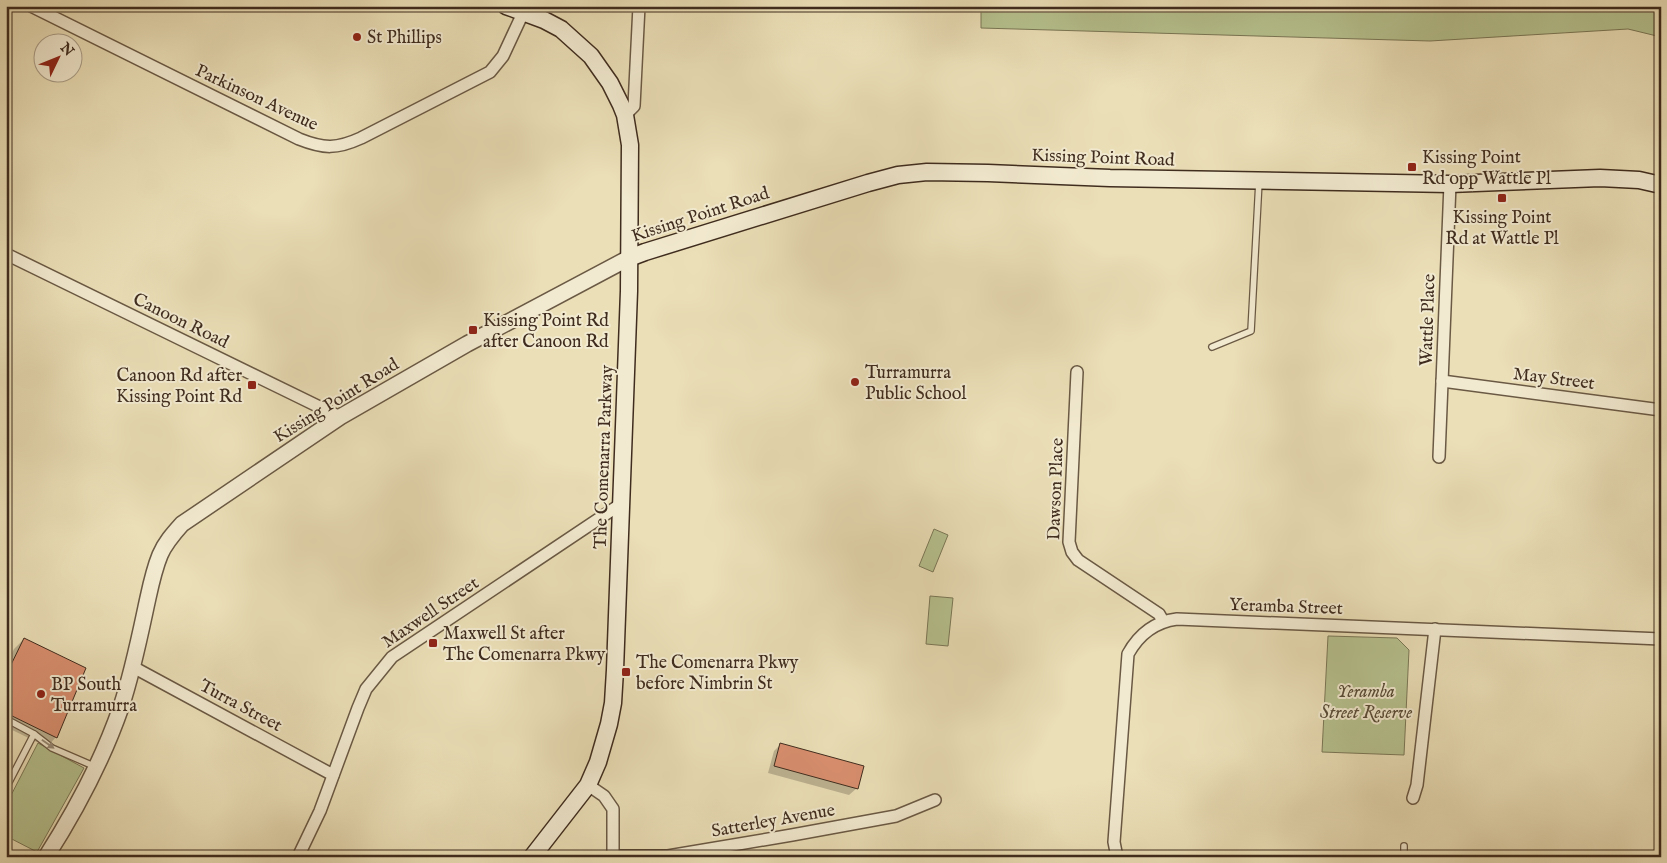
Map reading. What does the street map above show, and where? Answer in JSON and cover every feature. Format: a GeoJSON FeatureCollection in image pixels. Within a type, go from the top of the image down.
{"type":"FeatureCollection","features":[{"type":"Feature","properties":{"kind":"main road","name":"The Comenarra Parkway"},"geometry":{"type":"LineString","coordinates":[[506,6],[544,20],[561,29],[591,56],[610,83],[625,115],[630,145],[629,258],[613,703],[604,744],[588,785],[532,857]]}},
{"type":"Feature","properties":{"kind":"main road","name":"Kissing Point Road"},"geometry":{"type":"LineString","coordinates":[[629,258],[768,213],[898,175],[927,172],[1110,178],[1259,179],[1450,184],[1600,178],[1639,180],[1661,185]]}},
{"type":"Feature","properties":{"kind":"street","name":"Parkinson Avenue"},"geometry":{"type":"LineString","coordinates":[[31,6],[299,139],[312,144],[334,147],[348,144],[361,138],[490,72],[503,56],[524,13]]}},
{"type":"Feature","properties":{"kind":"street"},"geometry":{"type":"LineString","coordinates":[[625,115],[634,106],[639,6]]}},
{"type":"Feature","properties":{"kind":"street","name":"Wattle Place"},"geometry":{"type":"LineString","coordinates":[[1439,457],[1450,184]]}},
{"type":"Feature","properties":{"kind":"street","name":"Canoon Road"},"geometry":{"type":"LineString","coordinates":[[6,254],[340,417]]}},
{"type":"Feature","properties":{"kind":"street","name":"Kissing Point Road"},"geometry":{"type":"LineString","coordinates":[[46,857],[96,767],[115,722],[133,667],[160,554],[170,537],[182,524],[340,417],[468,344],[629,258]]}},
{"type":"Feature","properties":{"kind":"street","name":"Dawson Place"},"geometry":{"type":"LineString","coordinates":[[1077,372],[1069,542],[1072,552],[1078,560],[1159,614],[1163,621]]}},
{"type":"Feature","properties":{"kind":"street","name":"May Street"},"geometry":{"type":"LineString","coordinates":[[1442,382],[1661,410]]}},
{"type":"Feature","properties":{"kind":"street","name":"Maxwell Street"},"geometry":{"type":"LineString","coordinates":[[298,857],[320,811],[366,689],[392,657],[621,504]]}},
{"type":"Feature","properties":{"kind":"street","name":"Yeramba Street"},"geometry":{"type":"LineString","coordinates":[[1117,857],[1114,842],[1128,654],[1134,642],[1146,631],[1163,621],[1176,619],[1661,639]]}},
{"type":"Feature","properties":{"kind":"street"},"geometry":{"type":"LineString","coordinates":[[1410,801],[1417,785],[1434,629]]}},
{"type":"Feature","properties":{"kind":"street","name":"Turra Street"},"geometry":{"type":"LineString","coordinates":[[133,667],[333,775]]}},
{"type":"Feature","properties":{"kind":"street"},"geometry":{"type":"LineString","coordinates":[[588,785],[604,796],[613,809],[613,857]]}},
{"type":"Feature","properties":{"kind":"street","name":"Satterley Avenue"},"geometry":{"type":"LineString","coordinates":[[613,857],[668,856],[792,835],[896,816],[935,800]]}},
{"type":"Feature","properties":{"kind":"lane"},"geometry":{"type":"LineString","coordinates":[[1212,347],[1251,332],[1259,179]]}},
{"type":"Feature","properties":{"kind":"lane"},"geometry":{"type":"LineString","coordinates":[[7,722],[34,734],[52,748],[96,767]]}},
{"type":"Feature","properties":{"kind":"lane"},"geometry":{"type":"LineString","coordinates":[[6,788],[34,734]]}},
{"type":"Feature","properties":{"kind":"lane"},"geometry":{"type":"LineString","coordinates":[[1404,846],[1404,857]]}},
{"type":"Feature","properties":{"kind":"green space"},"geometry":{"type":"Polygon","coordinates":[[[981,6],[1661,6],[1661,37],[1628,29],[1430,41],[981,28],[981,6]]]}},
{"type":"Feature","properties":{"kind":"green space"},"geometry":{"type":"Polygon","coordinates":[[[934,529],[948,535],[933,572],[919,566],[934,529]]]}},
{"type":"Feature","properties":{"kind":"green space"},"geometry":{"type":"Polygon","coordinates":[[[930,596],[953,598],[948,646],[926,644],[930,596]]]}},
{"type":"Feature","properties":{"kind":"green space","name":"Yeramba Street Reserve"},"geometry":{"type":"Polygon","coordinates":[[[1328,636],[1397,638],[1409,650],[1404,755],[1322,752],[1328,636]]]}},
{"type":"Feature","properties":{"kind":"green space"},"geometry":{"type":"Polygon","coordinates":[[[38,743],[84,768],[37,852],[6,836],[6,805],[38,743]]]}},
{"type":"Feature","properties":{"kind":"building","name":"BP South Turramurra"},"geometry":{"type":"Polygon","coordinates":[[[24,638],[86,668],[57,738],[6,713],[6,675],[24,638]]]}},
{"type":"Feature","properties":{"kind":"building"},"geometry":{"type":"Polygon","coordinates":[[[780,743],[864,766],[858,789],[774,766],[780,743]]]}},
{"type":"Feature","properties":{"kind":"place","name":"St Phillips"},"geometry":{"type":"Point","coordinates":[357,37]}},
{"type":"Feature","properties":{"kind":"place","name":"Kissing Point Rd opp Wattle Pl"},"geometry":{"type":"Point","coordinates":[1412,167]}},
{"type":"Feature","properties":{"kind":"place","name":"Kissing Point Rd at Wattle Pl"},"geometry":{"type":"Point","coordinates":[1502,198]}},
{"type":"Feature","properties":{"kind":"place","name":"Kissing Point Rd after Canoon Rd"},"geometry":{"type":"Point","coordinates":[473,330]}},
{"type":"Feature","properties":{"kind":"place","name":"Turramurra Public School"},"geometry":{"type":"Point","coordinates":[855,382]}},
{"type":"Feature","properties":{"kind":"place","name":"Canoon Rd after Kissing Point Rd"},"geometry":{"type":"Point","coordinates":[252,385]}},
{"type":"Feature","properties":{"kind":"place","name":"Maxwell St after The Comenarra Pkwy"},"geometry":{"type":"Point","coordinates":[433,643]}},
{"type":"Feature","properties":{"kind":"place","name":"The Comenarra Pkwy before Nimbrin St"},"geometry":{"type":"Point","coordinates":[626,672]}},
{"type":"Feature","properties":{"kind":"place","name":"BP South Turramurra"},"geometry":{"type":"Point","coordinates":[41,694]}}]}
